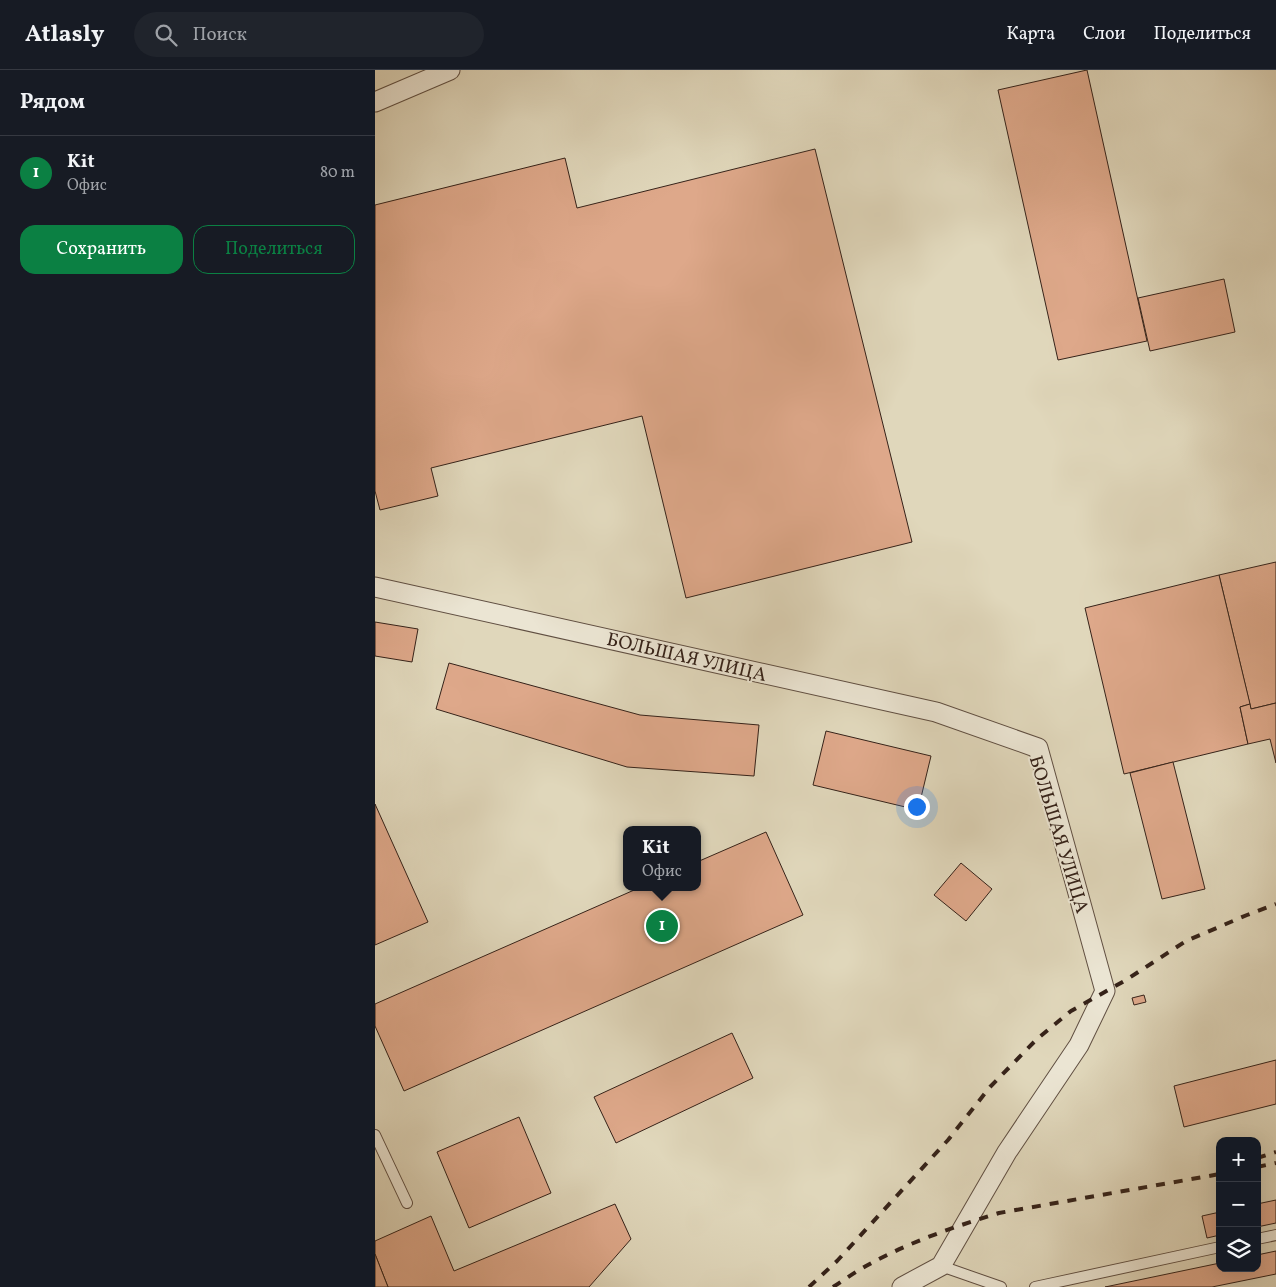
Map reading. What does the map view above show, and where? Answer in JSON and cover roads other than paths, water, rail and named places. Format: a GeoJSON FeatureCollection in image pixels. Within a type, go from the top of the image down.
{"type":"FeatureCollection","features":[{"type":"Feature","properties":{"kind":"street"},"geometry":{"type":"LineString","coordinates":[[375,102],[450,70]]}},
{"type":"Feature","properties":{"kind":"street","name":"БОЛЬШАЯ УЛИЦА"},"geometry":{"type":"LineString","coordinates":[[375,587],[936,712],[1037,748],[1105,991],[1079,1045],[1007,1152],[941,1266]]}},
{"type":"Feature","properties":{"kind":"street"},"geometry":{"type":"LineString","coordinates":[[902,1287],[941,1266]]}},
{"type":"Feature","properties":{"kind":"lane"},"geometry":{"type":"LineString","coordinates":[[375,1135],[407,1203]]}},
{"type":"Feature","properties":{"kind":"lane"},"geometry":{"type":"LineString","coordinates":[[1261,1238],[1276,1235]]}},
{"type":"Feature","properties":{"kind":"lane"},"geometry":{"type":"LineString","coordinates":[[1035,1287],[1216,1248]]}},
{"type":"Feature","properties":{"kind":"lane"},"geometry":{"type":"LineString","coordinates":[[941,1266],[1001,1287]]}},
{"type":"Feature","properties":{"kind":"railway"},"geometry":{"type":"LineString","coordinates":[[809,1287],[837,1261],[948,1140],[990,1087],[1037,1039],[1071,1011],[1126,980],[1186,941],[1276,904]]}},
{"type":"Feature","properties":{"kind":"railway"},"geometry":{"type":"LineString","coordinates":[[1261,1157],[1276,1152]]}},
{"type":"Feature","properties":{"kind":"railway"},"geometry":{"type":"LineString","coordinates":[[1261,1166],[1276,1163]]}},
{"type":"Feature","properties":{"kind":"railway"},"geometry":{"type":"LineString","coordinates":[[833,1287],[862,1268],[898,1250],[948,1230],[999,1213],[1216,1175]]}},
{"type":"Feature","properties":{"kind":"place","name":"Kit"},"geometry":{"type":"Point","coordinates":[662,926]}}]}
